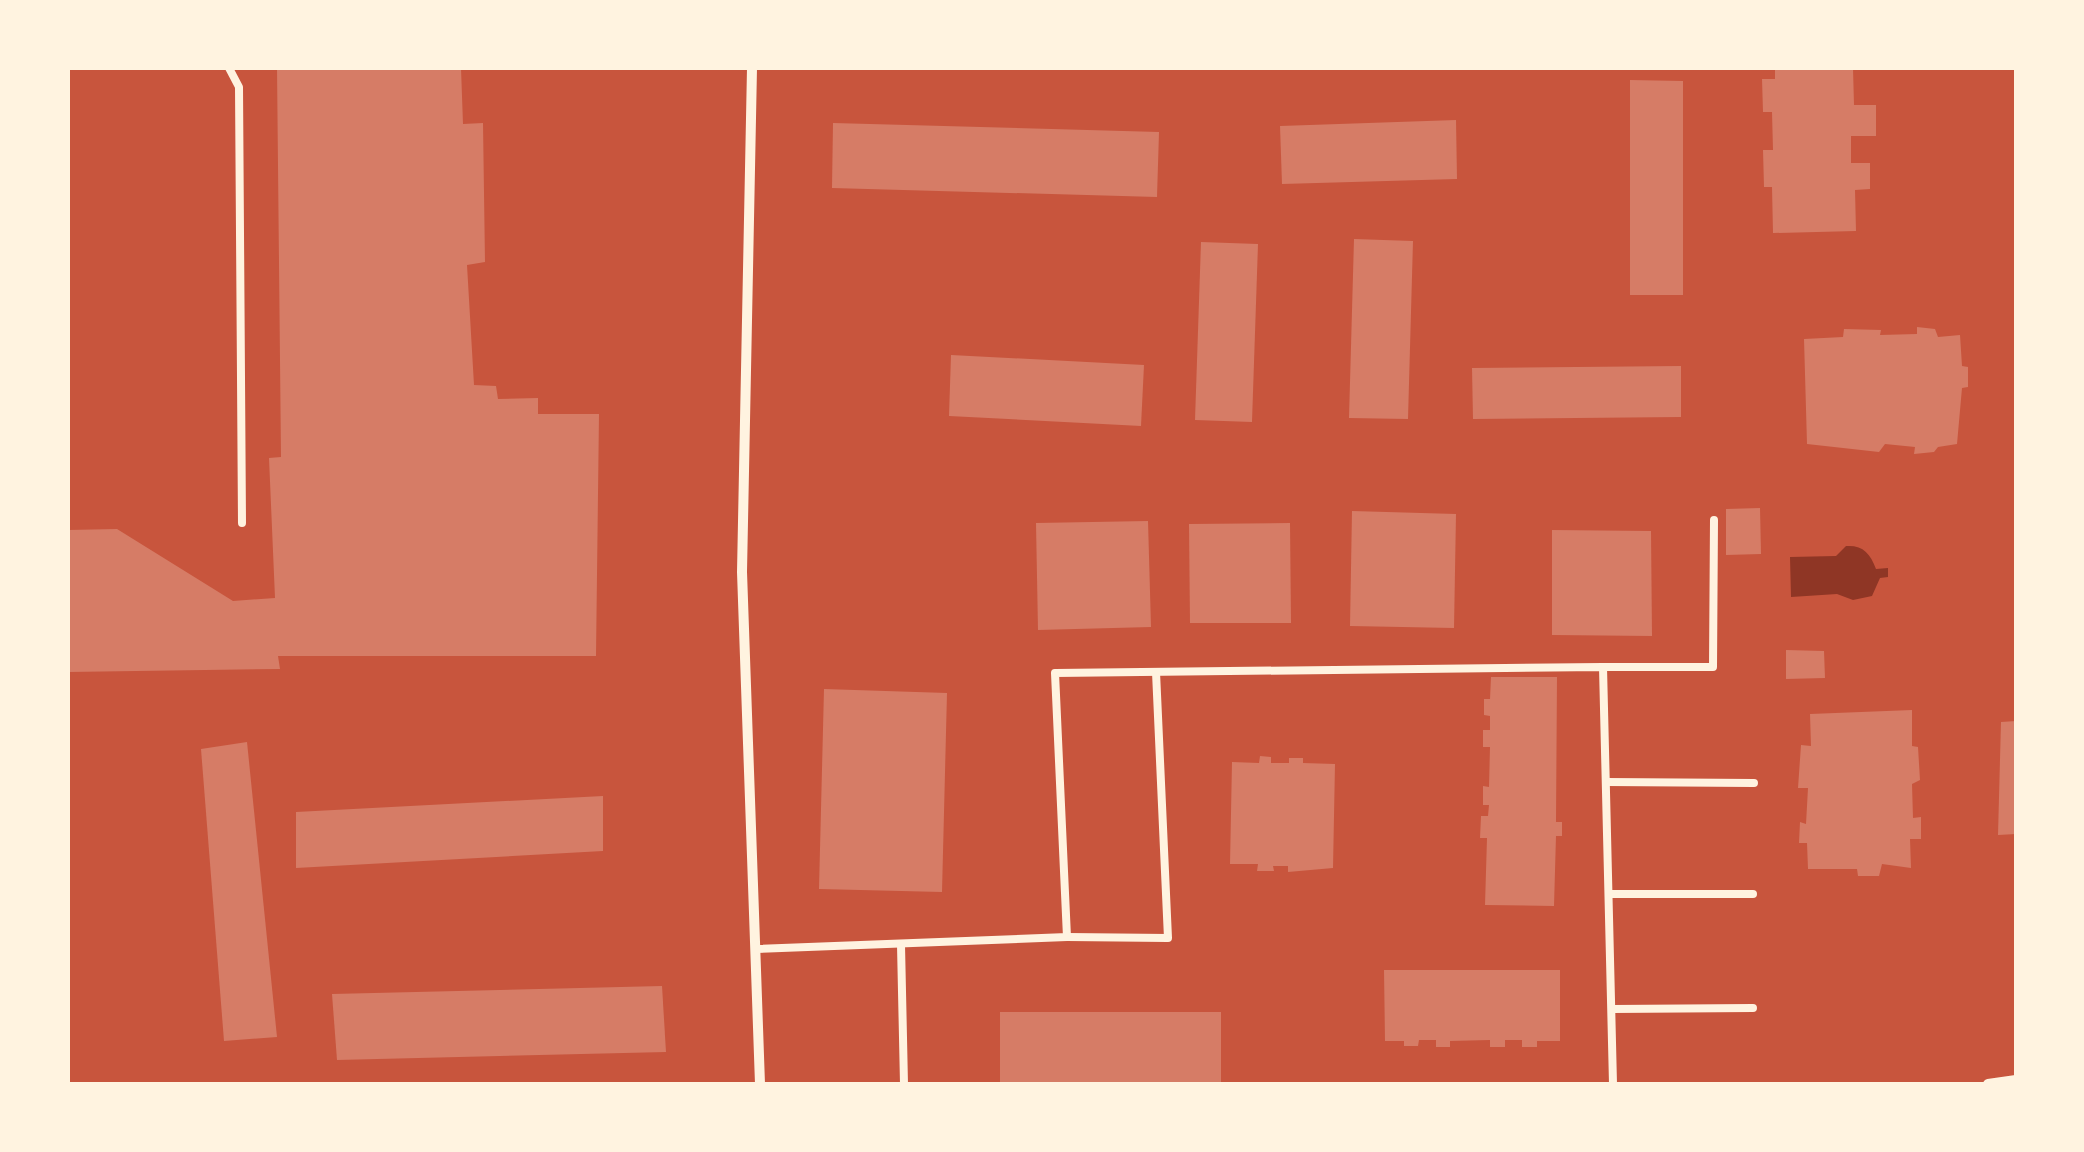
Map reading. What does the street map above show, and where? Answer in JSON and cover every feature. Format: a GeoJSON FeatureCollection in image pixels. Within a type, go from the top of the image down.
{"type":"FeatureCollection","features":[{"type":"Feature","properties":{"kind":"street"},"geometry":{"type":"LineString","coordinates":[[752,68],[742,572],[760,1084]]}},
{"type":"Feature","properties":{"kind":"street"},"geometry":{"type":"LineString","coordinates":[[1988,1084],[2016,1080]]}},
{"type":"Feature","properties":{"kind":"lane"},"geometry":{"type":"LineString","coordinates":[[229,68],[239,87],[242,522]]}},
{"type":"Feature","properties":{"kind":"lane"},"geometry":{"type":"LineString","coordinates":[[1066,937],[1056,673],[1713,667],[1714,520]]}},
{"type":"Feature","properties":{"kind":"lane"},"geometry":{"type":"LineString","coordinates":[[1604,666],[1614,1084]]}},
{"type":"Feature","properties":{"kind":"lane"},"geometry":{"type":"LineString","coordinates":[[756,949],[1066,937],[1168,938],[1156,672]]}},
{"type":"Feature","properties":{"kind":"lane"},"geometry":{"type":"LineString","coordinates":[[1606,782],[1754,782]]}},
{"type":"Feature","properties":{"kind":"lane"},"geometry":{"type":"LineString","coordinates":[[1608,894],[1754,894]]}},
{"type":"Feature","properties":{"kind":"lane"},"geometry":{"type":"LineString","coordinates":[[901,944],[904,1084]]}},
{"type":"Feature","properties":{"kind":"lane"},"geometry":{"type":"LineString","coordinates":[[1612,1010],[1753,1008]]}},
{"type":"Feature","properties":{"kind":"shaded area"},"geometry":{"type":"Polygon","coordinates":[[[1846,546],[1865,551],[1876,569],[1888,568],[1888,577],[1880,578],[1872,596],[1853,600],[1837,594],[1791,597],[1790,557],[1836,556],[1846,546]]]}},
{"type":"Feature","properties":{"kind":"building"},"geometry":{"type":"Polygon","coordinates":[[[277,68],[461,68],[463,124],[483,123],[485,262],[467,265],[474,385],[496,386],[498,399],[538,398],[538,414],[599,414],[596,656],[278,656],[280,669],[68,672],[68,530],[117,529],[233,601],[275,598],[269,458],[281,457],[277,68]]]}},
{"type":"Feature","properties":{"kind":"building"},"geometry":{"type":"Polygon","coordinates":[[[1775,68],[1853,68],[1854,105],[1876,105],[1876,136],[1851,136],[1851,163],[1870,163],[1870,189],[1855,190],[1856,231],[1773,233],[1772,187],[1764,187],[1763,150],[1773,150],[1772,112],[1763,112],[1762,79],[1775,79],[1775,68]]]}},
{"type":"Feature","properties":{"kind":"building"},"geometry":{"type":"Polygon","coordinates":[[[1630,80],[1683,81],[1683,295],[1630,295],[1630,80]]]}},
{"type":"Feature","properties":{"kind":"building"},"geometry":{"type":"Polygon","coordinates":[[[1456,120],[1457,179],[1282,184],[1280,126],[1456,120]]]}},
{"type":"Feature","properties":{"kind":"building"},"geometry":{"type":"Polygon","coordinates":[[[833,123],[1159,132],[1157,197],[832,188],[833,123]]]}},
{"type":"Feature","properties":{"kind":"building"},"geometry":{"type":"Polygon","coordinates":[[[1354,239],[1413,241],[1408,419],[1349,418],[1354,239]]]}},
{"type":"Feature","properties":{"kind":"building"},"geometry":{"type":"Polygon","coordinates":[[[1201,242],[1258,244],[1252,422],[1195,420],[1201,242]]]}},
{"type":"Feature","properties":{"kind":"building"},"geometry":{"type":"Polygon","coordinates":[[[1917,327],[1935,329],[1938,337],[1960,335],[1962,366],[1968,367],[1968,387],[1962,388],[1957,444],[1914,454],[1915,447],[1885,444],[1879,452],[1807,444],[1804,339],[1843,337],[1844,329],[1881,330],[1880,335],[1917,334],[1917,327]]]}},
{"type":"Feature","properties":{"kind":"building"},"geometry":{"type":"Polygon","coordinates":[[[951,355],[1144,365],[1141,426],[949,416],[951,355]]]}},
{"type":"Feature","properties":{"kind":"building"},"geometry":{"type":"Polygon","coordinates":[[[1681,366],[1681,417],[1473,419],[1472,368],[1681,366]]]}},
{"type":"Feature","properties":{"kind":"building"},"geometry":{"type":"Polygon","coordinates":[[[1760,508],[1761,554],[1726,555],[1726,509],[1760,508]]]}},
{"type":"Feature","properties":{"kind":"building"},"geometry":{"type":"Polygon","coordinates":[[[1352,511],[1456,514],[1454,628],[1350,626],[1352,511]]]}},
{"type":"Feature","properties":{"kind":"building"},"geometry":{"type":"Polygon","coordinates":[[[1148,521],[1151,627],[1038,630],[1036,523],[1148,521]]]}},
{"type":"Feature","properties":{"kind":"building"},"geometry":{"type":"Polygon","coordinates":[[[1290,523],[1291,623],[1190,623],[1189,524],[1290,523]]]}},
{"type":"Feature","properties":{"kind":"building"},"geometry":{"type":"Polygon","coordinates":[[[1552,530],[1651,531],[1652,636],[1552,635],[1552,530]]]}},
{"type":"Feature","properties":{"kind":"building"},"geometry":{"type":"Polygon","coordinates":[[[1786,650],[1824,651],[1825,678],[1786,679],[1786,650]]]}},
{"type":"Feature","properties":{"kind":"building"},"geometry":{"type":"Polygon","coordinates":[[[1491,677],[1557,677],[1556,822],[1562,822],[1562,836],[1556,836],[1554,906],[1485,905],[1487,838],[1480,838],[1481,816],[1488,816],[1489,805],[1483,805],[1483,786],[1489,787],[1490,747],[1483,747],[1483,730],[1490,730],[1490,716],[1484,715],[1484,699],[1490,699],[1491,677]]]}},
{"type":"Feature","properties":{"kind":"building"},"geometry":{"type":"Polygon","coordinates":[[[824,689],[947,693],[942,892],[819,889],[824,689]]]}},
{"type":"Feature","properties":{"kind":"building"},"geometry":{"type":"Polygon","coordinates":[[[1912,710],[1912,746],[1918,747],[1920,780],[1912,784],[1913,818],[1921,817],[1921,839],[1910,839],[1911,868],[1882,864],[1879,876],[1858,876],[1857,869],[1808,869],[1807,843],[1799,843],[1800,822],[1806,824],[1808,788],[1798,788],[1801,745],[1811,746],[1810,714],[1912,710]]]}},
{"type":"Feature","properties":{"kind":"building"},"geometry":{"type":"Polygon","coordinates":[[[2016,721],[2016,834],[1998,835],[2001,722],[2016,721]]]}},
{"type":"Feature","properties":{"kind":"building"},"geometry":{"type":"Polygon","coordinates":[[[247,742],[277,1037],[224,1041],[201,749],[247,742]]]}},
{"type":"Feature","properties":{"kind":"building"},"geometry":{"type":"Polygon","coordinates":[[[1260,756],[1271,757],[1271,763],[1303,758],[1303,763],[1335,764],[1333,868],[1288,872],[1288,866],[1273,866],[1274,871],[1257,871],[1258,864],[1230,864],[1232,762],[1259,763],[1260,756]]]}},
{"type":"Feature","properties":{"kind":"building"},"geometry":{"type":"Polygon","coordinates":[[[603,796],[603,851],[296,868],[296,812],[603,796]]]}},
{"type":"Feature","properties":{"kind":"building"},"geometry":{"type":"Polygon","coordinates":[[[1384,970],[1560,970],[1560,1041],[1537,1041],[1537,1047],[1522,1047],[1522,1040],[1505,1040],[1505,1047],[1490,1047],[1490,1040],[1450,1041],[1450,1047],[1436,1047],[1436,1040],[1419,1040],[1418,1046],[1385,1041],[1384,970]]]}},
{"type":"Feature","properties":{"kind":"building"},"geometry":{"type":"Polygon","coordinates":[[[662,986],[666,1052],[337,1060],[332,994],[662,986]]]}},
{"type":"Feature","properties":{"kind":"building"},"geometry":{"type":"Polygon","coordinates":[[[1000,1012],[1221,1012],[1221,1084],[1000,1083],[1000,1012]]]}}]}
